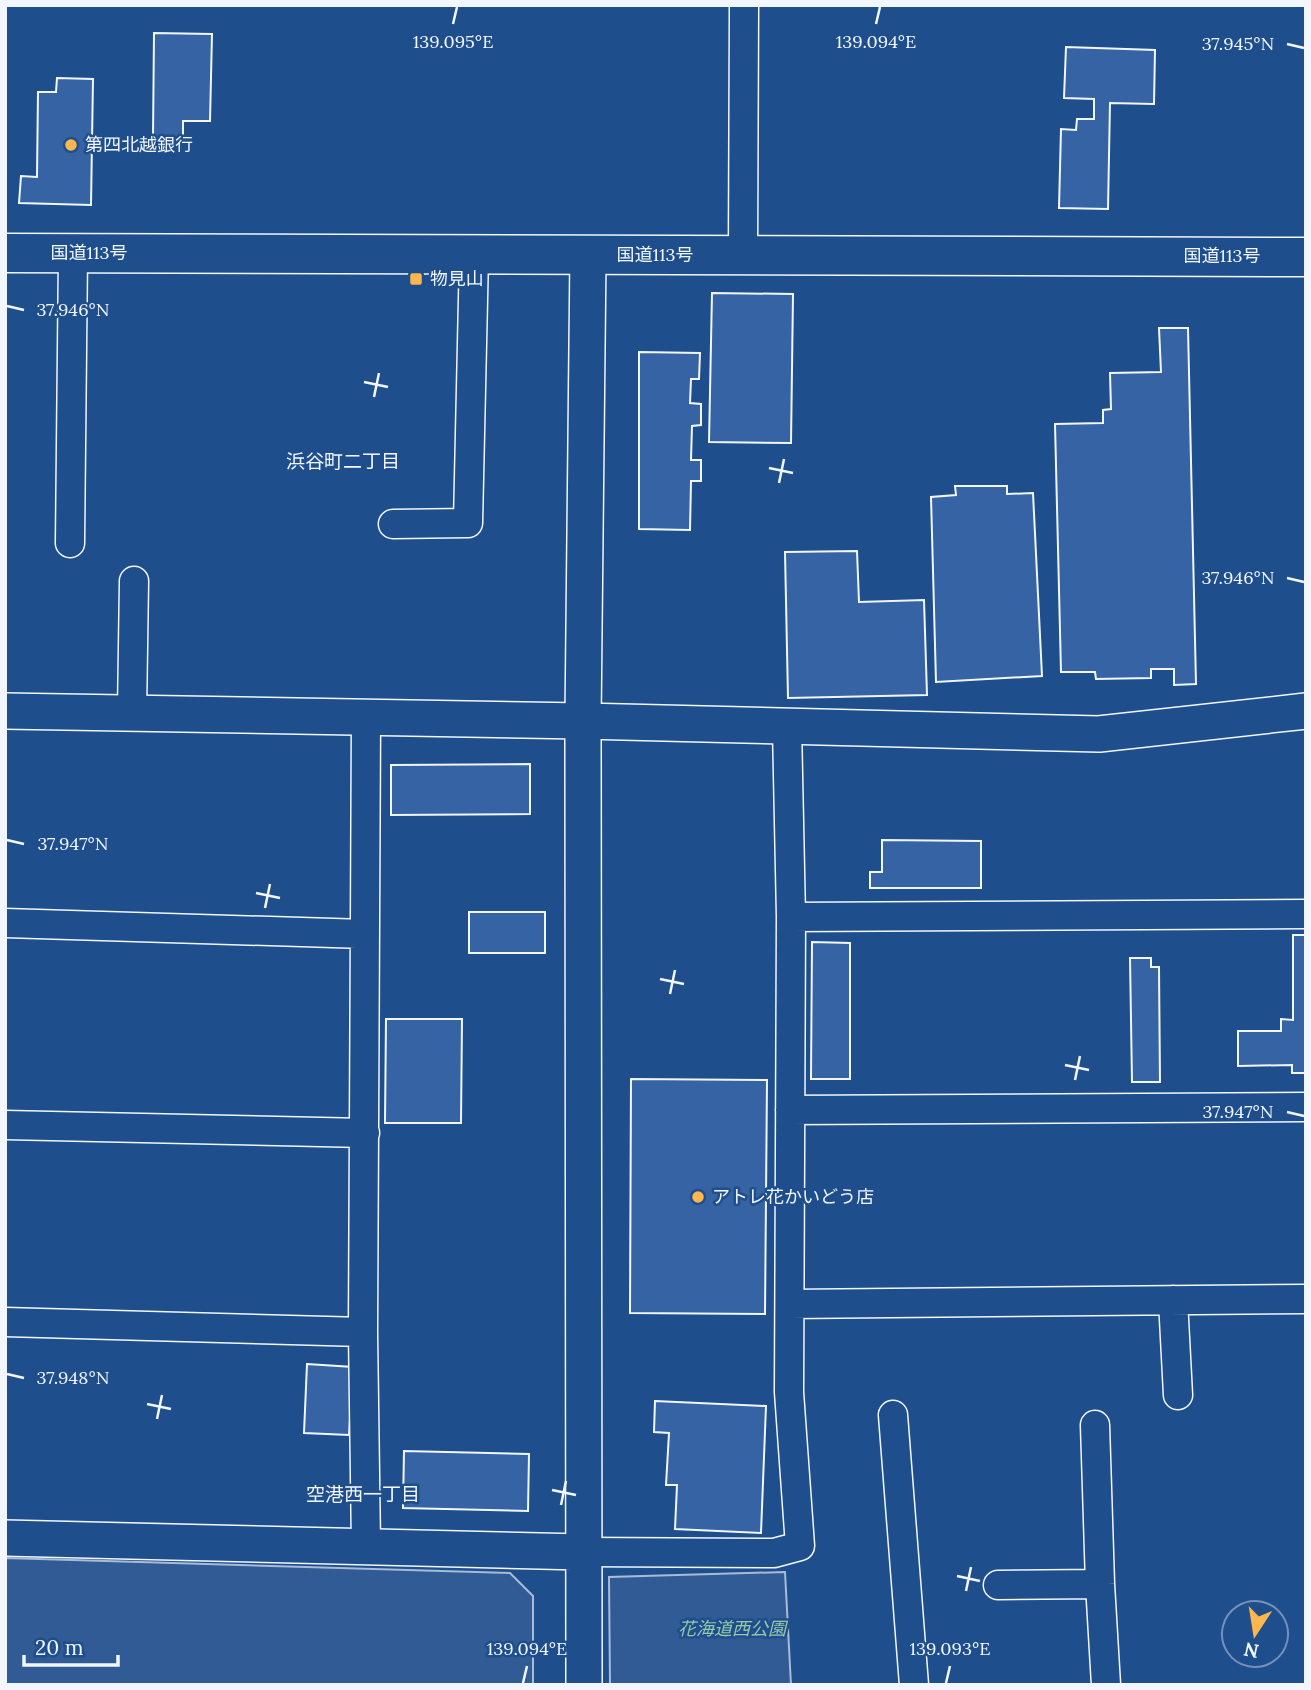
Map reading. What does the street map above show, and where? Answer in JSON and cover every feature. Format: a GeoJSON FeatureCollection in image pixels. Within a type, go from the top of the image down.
{"type":"FeatureCollection","features":[{"type":"Feature","properties":{"kind":"highway","name":"国道113号"},"geometry":{"type":"LineString","coordinates":[[5,253],[1306,257]]}},
{"type":"Feature","properties":{"kind":"street"},"geometry":{"type":"LineString","coordinates":[[743,256],[744,5]]}},
{"type":"Feature","properties":{"kind":"street"},"geometry":{"type":"LineString","coordinates":[[70,543],[73,253]]}},
{"type":"Feature","properties":{"kind":"street"},"geometry":{"type":"LineString","coordinates":[[393,524],[468,523],[474,254]]}},
{"type":"Feature","properties":{"kind":"street"},"geometry":{"type":"LineString","coordinates":[[584,1685],[583,721],[588,254]]}},
{"type":"Feature","properties":{"kind":"street"},"geometry":{"type":"LineString","coordinates":[[132,713],[134,580]]}},
{"type":"Feature","properties":{"kind":"street"},"geometry":{"type":"LineString","coordinates":[[5,711],[583,721],[1099,734],[1306,710]]}},
{"type":"Feature","properties":{"kind":"street"},"geometry":{"type":"LineString","coordinates":[[366,717],[363,1332],[366,1546]]}},
{"type":"Feature","properties":{"kind":"street"},"geometry":{"type":"LineString","coordinates":[[5,1538],[583,1552],[774,1553],[800,1546],[789,1392],[791,917],[788,727]]}},
{"type":"Feature","properties":{"kind":"street"},"geometry":{"type":"LineString","coordinates":[[791,917],[1306,914]]}},
{"type":"Feature","properties":{"kind":"street"},"geometry":{"type":"LineString","coordinates":[[5,923],[366,934]]}},
{"type":"Feature","properties":{"kind":"street"},"geometry":{"type":"LineString","coordinates":[[790,1110],[1306,1107]]}},
{"type":"Feature","properties":{"kind":"street"},"geometry":{"type":"LineString","coordinates":[[5,1125],[365,1133]]}},
{"type":"Feature","properties":{"kind":"street"},"geometry":{"type":"LineString","coordinates":[[790,1304],[1306,1299]]}},
{"type":"Feature","properties":{"kind":"street"},"geometry":{"type":"LineString","coordinates":[[1173,1300],[1178,1395]]}},
{"type":"Feature","properties":{"kind":"street"},"geometry":{"type":"LineString","coordinates":[[5,1322],[363,1332]]}},
{"type":"Feature","properties":{"kind":"street"},"geometry":{"type":"LineString","coordinates":[[893,1415],[914,1685]]}},
{"type":"Feature","properties":{"kind":"street"},"geometry":{"type":"LineString","coordinates":[[1095,1425],[1106,1685]]}},
{"type":"Feature","properties":{"kind":"street"},"geometry":{"type":"LineString","coordinates":[[998,1585],[1100,1584]]}},
{"type":"Feature","properties":{"kind":"shaded area"},"geometry":{"type":"Polygon","coordinates":[[[5,1558],[510,1573],[533,1596],[533,1685],[5,1685],[5,1558]]]}},
{"type":"Feature","properties":{"kind":"shaded area","name":"花海道西公園"},"geometry":{"type":"Polygon","coordinates":[[[785,1572],[791,1685],[610,1685],[609,1577],[785,1572]]]}},
{"type":"Feature","properties":{"kind":"building"},"geometry":{"type":"Polygon","coordinates":[[[154,33],[212,34],[210,121],[183,121],[183,139],[153,138],[154,33]]]}},
{"type":"Feature","properties":{"kind":"building"},"geometry":{"type":"Polygon","coordinates":[[[1066,47],[1155,50],[1154,104],[1110,103],[1108,209],[1059,208],[1061,129],[1076,130],[1077,119],[1094,119],[1094,99],[1064,98],[1066,47]]]}},
{"type":"Feature","properties":{"kind":"building"},"geometry":{"type":"Polygon","coordinates":[[[57,78],[93,79],[91,205],[19,203],[21,176],[37,177],[38,92],[56,92],[57,78]]]}},
{"type":"Feature","properties":{"kind":"building"},"geometry":{"type":"Polygon","coordinates":[[[712,293],[793,294],[791,443],[709,442],[712,293]]]}},
{"type":"Feature","properties":{"kind":"building"},"geometry":{"type":"Polygon","coordinates":[[[1159,328],[1188,328],[1196,684],[1174,685],[1174,669],[1151,669],[1151,678],[1096,679],[1095,672],[1061,672],[1055,424],[1103,423],[1103,410],[1111,409],[1110,373],[1161,372],[1159,328]]]}},
{"type":"Feature","properties":{"kind":"building"},"geometry":{"type":"Polygon","coordinates":[[[639,352],[700,353],[699,379],[691,379],[690,403],[701,404],[701,425],[692,426],[691,460],[701,460],[701,481],[691,481],[690,530],[639,529],[639,352]]]}},
{"type":"Feature","properties":{"kind":"building"},"geometry":{"type":"Polygon","coordinates":[[[955,486],[1007,486],[1007,494],[1033,493],[1042,676],[936,682],[931,497],[956,495],[955,486]]]}},
{"type":"Feature","properties":{"kind":"building"},"geometry":{"type":"Polygon","coordinates":[[[857,551],[859,602],[924,600],[927,695],[788,698],[785,552],[857,551]]]}},
{"type":"Feature","properties":{"kind":"building"},"geometry":{"type":"Polygon","coordinates":[[[530,764],[530,814],[391,815],[391,765],[530,764]]]}},
{"type":"Feature","properties":{"kind":"building"},"geometry":{"type":"Polygon","coordinates":[[[882,840],[981,841],[981,888],[870,888],[870,872],[882,872],[882,840]]]}},
{"type":"Feature","properties":{"kind":"building"},"geometry":{"type":"Polygon","coordinates":[[[469,912],[545,912],[545,953],[469,953],[469,912]]]}},
{"type":"Feature","properties":{"kind":"building"},"geometry":{"type":"Polygon","coordinates":[[[1293,935],[1306,935],[1306,1073],[1292,1073],[1292,1065],[1238,1066],[1238,1031],[1281,1031],[1281,1019],[1293,1020],[1293,935]]]}},
{"type":"Feature","properties":{"kind":"building"},"geometry":{"type":"Polygon","coordinates":[[[812,942],[850,943],[850,1079],[811,1079],[812,942]]]}},
{"type":"Feature","properties":{"kind":"building"},"geometry":{"type":"Polygon","coordinates":[[[1130,958],[1151,958],[1151,967],[1159,967],[1160,1082],[1132,1082],[1130,958]]]}},
{"type":"Feature","properties":{"kind":"building"},"geometry":{"type":"Polygon","coordinates":[[[386,1019],[462,1019],[461,1123],[385,1123],[386,1019]]]}},
{"type":"Feature","properties":{"kind":"building","name":"アトレ花かいどう店"},"geometry":{"type":"Polygon","coordinates":[[[631,1079],[767,1080],[765,1314],[630,1313],[631,1079]]]}},
{"type":"Feature","properties":{"kind":"building"},"geometry":{"type":"Polygon","coordinates":[[[307,1364],[353,1367],[349,1435],[304,1433],[307,1364]]]}},
{"type":"Feature","properties":{"kind":"building"},"geometry":{"type":"Polygon","coordinates":[[[655,1401],[766,1406],[761,1533],[675,1529],[677,1485],[666,1485],[669,1433],[654,1432],[655,1401]]]}},
{"type":"Feature","properties":{"kind":"building"},"geometry":{"type":"Polygon","coordinates":[[[404,1451],[529,1454],[528,1511],[403,1508],[404,1451]]]}},
{"type":"Feature","properties":{"kind":"place","name":"第四北越銀行"},"geometry":{"type":"Point","coordinates":[71,145]}},
{"type":"Feature","properties":{"kind":"place","name":"物見山"},"geometry":{"type":"Point","coordinates":[416,279]}},
{"type":"Feature","properties":{"kind":"place","name":"アトレ花かいどう店"},"geometry":{"type":"Point","coordinates":[698,1197]}},
{"type":"Feature","properties":{"kind":"district","name":"浜谷町二丁目"},"geometry":{"type":"Point","coordinates":[343,461]}},
{"type":"Feature","properties":{"kind":"district","name":"空港西一丁目"},"geometry":{"type":"Point","coordinates":[363,1494]}}]}
